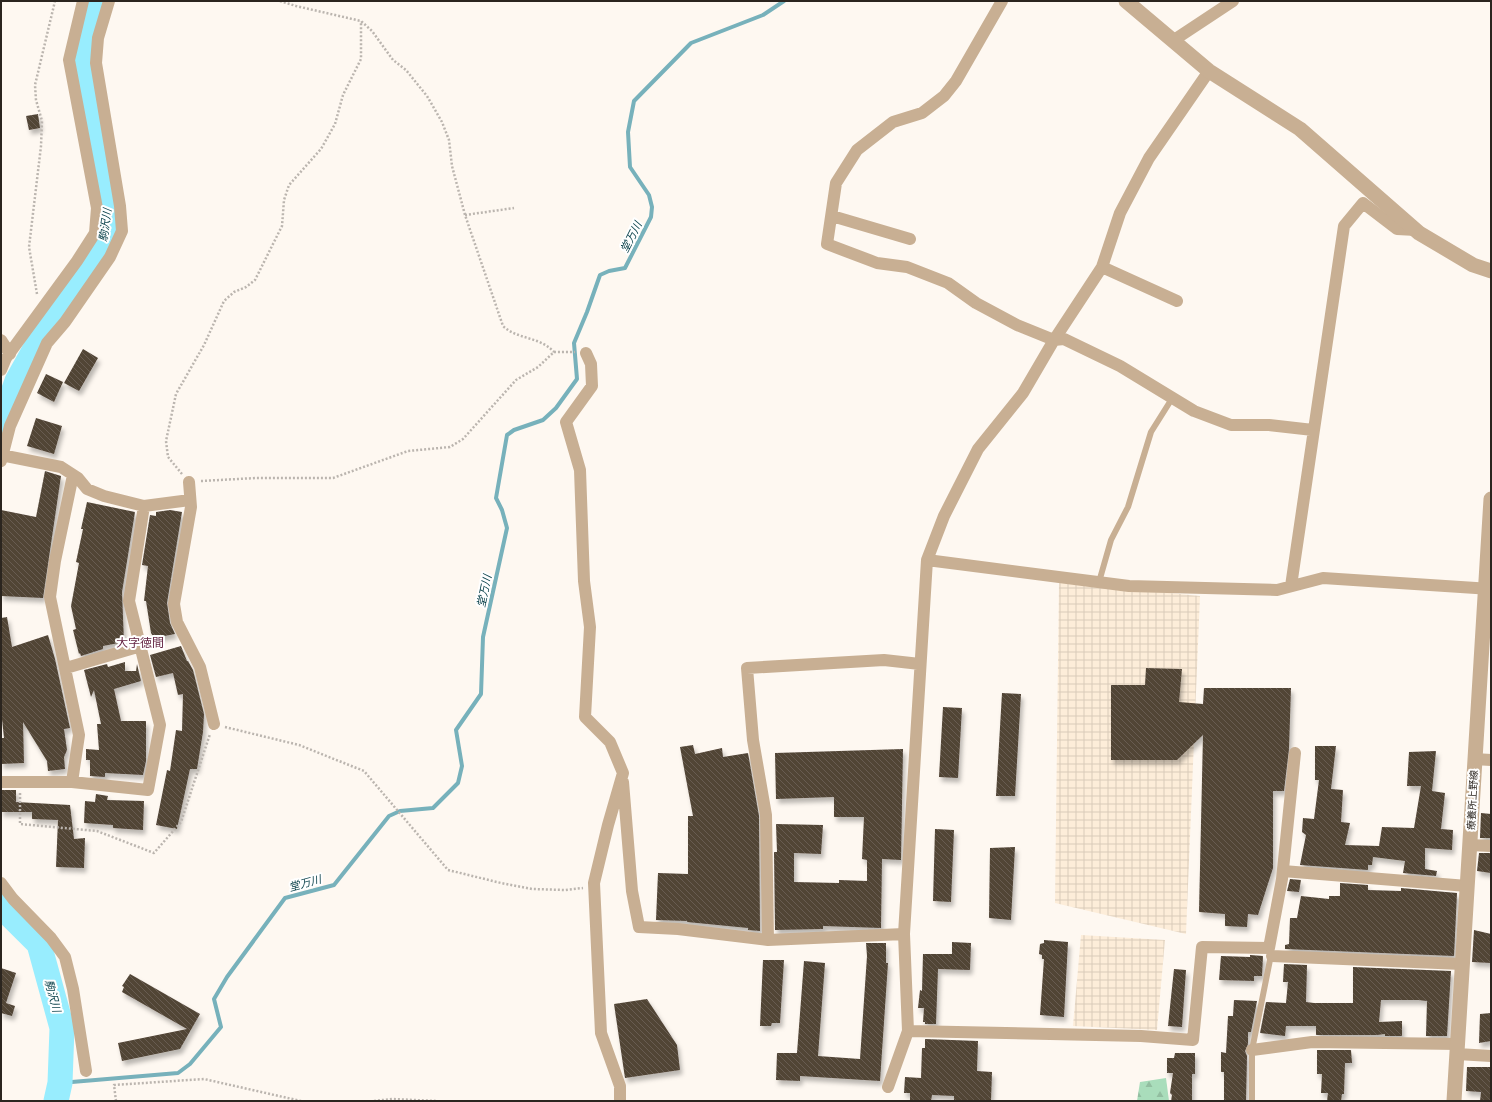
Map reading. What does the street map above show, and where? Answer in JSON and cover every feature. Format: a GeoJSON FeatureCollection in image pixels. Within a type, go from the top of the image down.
{"type":"FeatureCollection","features":[{"type":"Feature","properties":{"kind":"street"},"geometry":{"type":"LineString","coordinates":[[1,370],[8,356],[95,233],[97,208],[69,60],[83,1]]}},
{"type":"Feature","properties":{"kind":"street"},"geometry":{"type":"LineString","coordinates":[[109,1],[98,38],[96,63],[120,206],[122,231],[110,257],[65,322],[47,343],[10,426],[2,457],[61,467],[78,478],[87,489],[104,496],[144,506],[190,500]]}},
{"type":"Feature","properties":{"kind":"street"},"geometry":{"type":"LineString","coordinates":[[1002,1],[956,81],[944,96],[922,113],[893,122],[857,150],[836,183],[832,216],[826,244],[877,263],[907,267],[948,283],[983,307],[1017,325],[1054,340],[1064,340],[1120,366],[1194,411],[1231,425],[1269,425],[1313,430]]}},
{"type":"Feature","properties":{"kind":"street"},"geometry":{"type":"LineString","coordinates":[[1126,1],[1209,71],[1300,129],[1416,230],[1472,265],[1491,271]]}},
{"type":"Feature","properties":{"kind":"street"},"geometry":{"type":"LineString","coordinates":[[1174,40],[1233,1]]}},
{"type":"Feature","properties":{"kind":"street"},"geometry":{"type":"LineString","coordinates":[[888,1087],[908,1031],[904,934],[927,560],[944,516],[978,449],[1023,393],[1054,340],[1102,267],[1120,213],[1150,158],[1209,71]]}},
{"type":"Feature","properties":{"kind":"street"},"geometry":{"type":"LineString","coordinates":[[1291,586],[1344,226],[1363,203],[1397,229],[1416,230]]}},
{"type":"Feature","properties":{"kind":"street"},"geometry":{"type":"LineString","coordinates":[[832,216],[910,239]]}},
{"type":"Feature","properties":{"kind":"street"},"geometry":{"type":"LineString","coordinates":[[1102,267],[1178,301]]}},
{"type":"Feature","properties":{"kind":"street"},"geometry":{"type":"LineString","coordinates":[[1,340],[8,356]]}},
{"type":"Feature","properties":{"kind":"street"},"geometry":{"type":"LineString","coordinates":[[586,353],[591,364],[592,386],[566,422],[580,470],[584,581],[590,627],[585,717],[610,742],[623,774],[632,891],[639,928],[678,929],[768,940],[904,934]]}},
{"type":"Feature","properties":{"kind":"street"},"geometry":{"type":"LineString","coordinates":[[72,782],[79,735],[50,597],[55,561],[73,475]]}},
{"type":"Feature","properties":{"kind":"street"},"geometry":{"type":"LineString","coordinates":[[189,482],[190,500],[174,604],[178,622],[200,667],[214,724]]}},
{"type":"Feature","properties":{"kind":"street","name":"療養所上野線"},"geometry":{"type":"LineString","coordinates":[[1454,1101],[1474,759],[1488,589],[1491,498]]}},
{"type":"Feature","properties":{"kind":"street"},"geometry":{"type":"LineString","coordinates":[[1,782],[72,782],[148,790],[160,725],[129,601],[144,506]]}},
{"type":"Feature","properties":{"kind":"street"},"geometry":{"type":"LineString","coordinates":[[927,560],[1129,586],[1277,590],[1323,578],[1488,589]]}},
{"type":"Feature","properties":{"kind":"street"},"geometry":{"type":"LineString","coordinates":[[66,668],[141,646]]}},
{"type":"Feature","properties":{"kind":"street"},"geometry":{"type":"LineString","coordinates":[[768,940],[766,815],[753,740],[747,668],[884,660],[920,664]]}},
{"type":"Feature","properties":{"kind":"street"},"geometry":{"type":"LineString","coordinates":[[1270,952],[1282,871],[1295,753]]}},
{"type":"Feature","properties":{"kind":"street"},"geometry":{"type":"LineString","coordinates":[[1474,759],[1491,760]]}},
{"type":"Feature","properties":{"kind":"street"},"geometry":{"type":"LineString","coordinates":[[620,1101],[620,1086],[601,1033],[594,883],[608,825],[623,774]]}},
{"type":"Feature","properties":{"kind":"street"},"geometry":{"type":"LineString","coordinates":[[1470,845],[1491,846]]}},
{"type":"Feature","properties":{"kind":"street"},"geometry":{"type":"LineString","coordinates":[[1282,871],[1467,886]]}},
{"type":"Feature","properties":{"kind":"street"},"geometry":{"type":"LineString","coordinates":[[1,883],[13,899],[51,938],[65,957],[73,989],[86,1071]]}},
{"type":"Feature","properties":{"kind":"street"},"geometry":{"type":"LineString","coordinates":[[908,1031],[1141,1036],[1193,1040],[1202,947],[1462,964]]}},
{"type":"Feature","properties":{"kind":"street"},"geometry":{"type":"LineString","coordinates":[[1252,1050],[1312,1042],[1458,1049],[1491,1056]]}},
{"type":"Feature","properties":{"kind":"lane"},"geometry":{"type":"LineString","coordinates":[[1099,582],[1111,540],[1128,507],[1151,432],[1173,397]]}},
{"type":"Feature","properties":{"kind":"lane"},"geometry":{"type":"LineString","coordinates":[[1252,1101],[1252,1050],[1270,952]]}},
{"type":"Feature","properties":{"kind":"path"},"geometry":{"type":"LineString","coordinates":[[44,307],[38,298],[29,247],[41,146],[42,121],[36,100],[35,85],[55,1]]}},
{"type":"Feature","properties":{"kind":"path"},"geometry":{"type":"LineString","coordinates":[[280,1],[361,21],[372,31],[393,60],[406,70],[427,96],[442,122],[449,140],[452,166],[465,215],[503,326],[510,333],[546,344],[554,352]]}},
{"type":"Feature","properties":{"kind":"path"},"geometry":{"type":"LineString","coordinates":[[361,21],[361,59],[343,95],[335,124],[321,150],[289,185],[284,200],[282,226],[255,280],[246,287],[234,292],[224,301],[204,345],[176,394],[166,441],[168,457],[189,482],[256,478],[333,478],[408,451],[450,447],[463,439],[516,380],[538,367],[554,352],[568,352]]}},
{"type":"Feature","properties":{"kind":"path"},"geometry":{"type":"LineString","coordinates":[[465,215],[514,208]]}},
{"type":"Feature","properties":{"kind":"path"},"geometry":{"type":"LineString","coordinates":[[20,782],[20,824],[97,831],[154,853],[181,822],[214,724],[299,746],[364,771],[394,806],[402,818],[448,870],[532,889],[582,888],[594,883]]}},
{"type":"Feature","properties":{"kind":"path"},"geometry":{"type":"LineString","coordinates":[[116,1101],[114,1086],[204,1079],[301,1101]]}},
{"type":"Feature","properties":{"kind":"path"},"geometry":{"type":"LineString","coordinates":[[374,1101],[392,1099],[437,1101]]}},
{"type":"Feature","properties":{"kind":"shaded area"},"geometry":{"type":"Polygon","coordinates":[[[1059,582],[1200,596],[1186,934],[1055,903],[1059,582]]]}},
{"type":"Feature","properties":{"kind":"shaded area"},"geometry":{"type":"Polygon","coordinates":[[[1081,935],[1165,940],[1157,1030],[1073,1026],[1081,935]]]}},
{"type":"Feature","properties":{"kind":"green space"},"geometry":{"type":"Polygon","coordinates":[[[1166,1078],[1169,1101],[1137,1101],[1140,1082],[1166,1078]]]}},
{"type":"Feature","properties":{"kind":"building"},"geometry":{"type":"Polygon","coordinates":[[[38,114],[40,128],[29,130],[26,116],[38,114]]]}},
{"type":"Feature","properties":{"kind":"building"},"geometry":{"type":"Polygon","coordinates":[[[83,349],[98,358],[79,391],[64,383],[83,349]]]}},
{"type":"Feature","properties":{"kind":"building"},"geometry":{"type":"Polygon","coordinates":[[[46,374],[63,382],[54,402],[37,393],[46,374]]]}},
{"type":"Feature","properties":{"kind":"building"},"geometry":{"type":"Polygon","coordinates":[[[36,418],[62,426],[54,454],[27,446],[36,418]]]}},
{"type":"Feature","properties":{"kind":"building"},"geometry":{"type":"Polygon","coordinates":[[[45,471],[61,476],[43,598],[1,596],[1,510],[36,517],[45,471]]]}},
{"type":"Feature","properties":{"kind":"building"},"geometry":{"type":"Polygon","coordinates":[[[87,502],[135,512],[122,592],[124,642],[103,646],[103,649],[81,656],[80,653],[79,654],[73,630],[76,629],[71,606],[79,563],[76,562],[83,529],[81,529],[87,502]]]}},
{"type":"Feature","properties":{"kind":"building"},"geometry":{"type":"Polygon","coordinates":[[[170,510],[182,512],[167,603],[170,623],[175,634],[154,638],[151,633],[146,601],[144,601],[148,566],[142,565],[150,515],[156,516],[156,512],[170,510]]]}},
{"type":"Feature","properties":{"kind":"building"},"geometry":{"type":"Polygon","coordinates":[[[7,617],[12,647],[48,635],[55,659],[70,728],[64,729],[67,750],[64,757],[65,769],[48,771],[47,761],[23,722],[24,763],[1,764],[1,738],[4,738],[1,710],[1,618],[7,617]]]}},
{"type":"Feature","properties":{"kind":"building"},"geometry":{"type":"Polygon","coordinates":[[[181,646],[187,661],[193,670],[204,714],[203,732],[197,769],[190,769],[177,829],[156,825],[167,770],[170,771],[176,730],[182,731],[183,694],[178,695],[173,673],[156,677],[150,655],[181,646]]]}},
{"type":"Feature","properties":{"kind":"building"},"geometry":{"type":"Polygon","coordinates":[[[125,662],[125,671],[136,671],[137,664],[141,681],[114,689],[121,721],[146,721],[146,761],[143,775],[105,773],[105,777],[90,776],[90,760],[86,760],[86,749],[99,750],[97,724],[101,724],[94,690],[91,697],[84,670],[107,664],[108,667],[125,662]]]}},
{"type":"Feature","properties":{"kind":"building"},"geometry":{"type":"Polygon","coordinates":[[[1146,668],[1182,669],[1179,702],[1203,704],[1204,688],[1291,688],[1289,749],[1284,791],[1273,791],[1273,868],[1258,915],[1248,914],[1247,927],[1225,926],[1225,914],[1199,912],[1203,735],[1177,760],[1111,760],[1111,685],[1145,685],[1146,668]]]}},
{"type":"Feature","properties":{"kind":"building"},"geometry":{"type":"Polygon","coordinates":[[[1002,693],[1021,694],[1015,796],[996,796],[1002,693]]]}},
{"type":"Feature","properties":{"kind":"building"},"geometry":{"type":"Polygon","coordinates":[[[943,707],[962,708],[958,778],[939,777],[943,707]]]}},
{"type":"Feature","properties":{"kind":"building"},"geometry":{"type":"Polygon","coordinates":[[[693,745],[695,754],[722,748],[723,757],[748,753],[759,816],[760,931],[748,930],[748,928],[687,921],[656,920],[658,873],[688,874],[688,816],[693,816],[680,747],[693,745]]]}},
{"type":"Feature","properties":{"kind":"building"},"geometry":{"type":"Polygon","coordinates":[[[1315,746],[1336,746],[1331,789],[1343,790],[1341,822],[1350,823],[1345,845],[1379,846],[1382,827],[1414,828],[1421,786],[1407,786],[1409,752],[1436,751],[1432,791],[1445,793],[1441,829],[1453,830],[1452,850],[1425,848],[1425,869],[1437,871],[1436,876],[1403,873],[1405,861],[1373,857],[1372,865],[1368,865],[1368,870],[1300,865],[1306,835],[1302,832],[1303,818],[1314,819],[1319,780],[1315,780],[1315,746]]]}},
{"type":"Feature","properties":{"kind":"building"},"geometry":{"type":"Polygon","coordinates":[[[903,749],[901,860],[882,859],[881,928],[823,926],[823,929],[775,930],[774,852],[777,852],[776,824],[823,825],[821,854],[794,853],[794,882],[839,883],[839,880],[867,881],[867,860],[862,859],[864,817],[834,817],[834,797],[776,799],[775,753],[903,749]]]}},
{"type":"Feature","properties":{"kind":"building"},"geometry":{"type":"Polygon","coordinates":[[[1,790],[16,790],[16,802],[70,805],[74,839],[85,838],[84,868],[56,867],[58,820],[32,819],[32,812],[1,812],[1,790]]]}},
{"type":"Feature","properties":{"kind":"building"},"geometry":{"type":"Polygon","coordinates":[[[96,794],[108,796],[107,800],[144,801],[143,830],[113,828],[113,825],[84,823],[85,801],[95,802],[96,794]]]}},
{"type":"Feature","properties":{"kind":"building"},"geometry":{"type":"Polygon","coordinates":[[[1481,813],[1491,814],[1491,838],[1480,838],[1481,813]]]}},
{"type":"Feature","properties":{"kind":"building"},"geometry":{"type":"Polygon","coordinates":[[[935,829],[954,830],[951,902],[933,901],[935,829]]]}},
{"type":"Feature","properties":{"kind":"building"},"geometry":{"type":"Polygon","coordinates":[[[1015,847],[1011,920],[989,918],[990,848],[1015,847]]]}},
{"type":"Feature","properties":{"kind":"building"},"geometry":{"type":"Polygon","coordinates":[[[1479,853],[1491,853],[1491,873],[1477,871],[1479,853]]]}},
{"type":"Feature","properties":{"kind":"building"},"geometry":{"type":"Polygon","coordinates":[[[1290,879],[1301,880],[1299,892],[1287,891],[1290,879]]]}},
{"type":"Feature","properties":{"kind":"building"},"geometry":{"type":"Polygon","coordinates":[[[1340,883],[1368,885],[1368,890],[1401,891],[1401,888],[1457,893],[1454,956],[1285,949],[1285,945],[1289,944],[1290,918],[1297,918],[1301,896],[1329,899],[1329,896],[1340,896],[1340,883]]]}},
{"type":"Feature","properties":{"kind":"building"},"geometry":{"type":"Polygon","coordinates":[[[1474,930],[1491,934],[1491,963],[1472,962],[1474,930]]]}},
{"type":"Feature","properties":{"kind":"building"},"geometry":{"type":"Polygon","coordinates":[[[1044,940],[1068,942],[1064,1017],[1040,1015],[1044,959],[1042,959],[1042,955],[1039,954],[1040,944],[1044,943],[1044,940]]]}},
{"type":"Feature","properties":{"kind":"building"},"geometry":{"type":"Polygon","coordinates":[[[952,942],[971,943],[970,970],[938,969],[936,1024],[925,1024],[925,1022],[923,1022],[924,1008],[918,1008],[920,990],[922,991],[923,954],[952,954],[952,942]]]}},
{"type":"Feature","properties":{"kind":"building"},"geometry":{"type":"Polygon","coordinates":[[[866,943],[886,943],[886,963],[888,963],[880,1081],[800,1076],[800,1081],[776,1080],[777,1053],[797,1053],[804,961],[825,963],[818,1056],[860,1059],[867,956],[866,943]]]}},
{"type":"Feature","properties":{"kind":"building"},"geometry":{"type":"Polygon","coordinates":[[[1250,955],[1263,956],[1262,976],[1254,976],[1254,981],[1219,980],[1221,956],[1250,957],[1250,955]]]}},
{"type":"Feature","properties":{"kind":"building"},"geometry":{"type":"Polygon","coordinates":[[[763,960],[784,960],[780,1023],[772,1023],[771,1026],[760,1026],[763,960]]]}},
{"type":"Feature","properties":{"kind":"building"},"geometry":{"type":"Polygon","coordinates":[[[1284,964],[1307,965],[1306,1002],[1314,1003],[1353,1003],[1353,967],[1451,971],[1447,1036],[1426,1036],[1427,1001],[1418,1000],[1381,1000],[1379,1022],[1402,1021],[1402,1036],[1385,1036],[1385,1034],[1316,1035],[1316,1026],[1286,1026],[1285,1036],[1260,1033],[1266,1002],[1286,1003],[1288,982],[1283,982],[1284,964]]]}},
{"type":"Feature","properties":{"kind":"building"},"geometry":{"type":"Polygon","coordinates":[[[1,968],[16,973],[6,1003],[15,1006],[12,1016],[1,1013],[1,968]]]}},
{"type":"Feature","properties":{"kind":"building"},"geometry":{"type":"Polygon","coordinates":[[[1174,969],[1186,970],[1182,1027],[1168,1026],[1174,969]]]}},
{"type":"Feature","properties":{"kind":"building"},"geometry":{"type":"Polygon","coordinates":[[[130,974],[200,1014],[180,1049],[122,1061],[118,1043],[187,1029],[122,992],[124,987],[122,986],[130,974]]]}},
{"type":"Feature","properties":{"kind":"building"},"geometry":{"type":"Polygon","coordinates":[[[647,999],[677,1045],[680,1070],[625,1078],[614,1004],[647,999]]]}},
{"type":"Feature","properties":{"kind":"building"},"geometry":{"type":"Polygon","coordinates":[[[1234,1000],[1257,1001],[1251,1032],[1248,1032],[1248,1044],[1245,1051],[1247,1056],[1246,1101],[1224,1101],[1224,1072],[1221,1072],[1221,1052],[1226,1053],[1228,1016],[1233,1016],[1234,1000]]]}},
{"type":"Feature","properties":{"kind":"building"},"geometry":{"type":"Polygon","coordinates":[[[1491,1013],[1491,1041],[1479,1043],[1480,1014],[1491,1013]]]}},
{"type":"Feature","properties":{"kind":"building"},"geometry":{"type":"Polygon","coordinates":[[[925,1039],[978,1041],[977,1071],[992,1072],[991,1101],[954,1101],[954,1096],[932,1095],[931,1101],[910,1101],[910,1093],[904,1093],[905,1077],[921,1078],[922,1048],[925,1048],[925,1039]]]}},
{"type":"Feature","properties":{"kind":"building"},"geometry":{"type":"Polygon","coordinates":[[[1317,1050],[1351,1050],[1352,1063],[1345,1063],[1344,1094],[1342,1094],[1341,1101],[1327,1101],[1328,1093],[1321,1093],[1322,1074],[1317,1074],[1317,1050]]]}},
{"type":"Feature","properties":{"kind":"building"},"geometry":{"type":"Polygon","coordinates":[[[1175,1053],[1195,1053],[1195,1074],[1192,1074],[1192,1101],[1171,1101],[1172,1095],[1170,1093],[1173,1073],[1167,1073],[1167,1058],[1174,1058],[1175,1053]]]}},
{"type":"Feature","properties":{"kind":"building"},"geometry":{"type":"Polygon","coordinates":[[[1467,1067],[1491,1067],[1491,1101],[1480,1101],[1481,1092],[1466,1091],[1467,1067]]]}},
{"type":"Feature","properties":{"kind":"waterway","name":"駒沢川"},"geometry":{"type":"LineString","coordinates":[[1,426],[17,381],[69,288],[101,251],[109,207],[90,123],[82,48],[96,1]]}},
{"type":"Feature","properties":{"kind":"waterway","name":"堂万川"},"geometry":{"type":"LineString","coordinates":[[60,1083],[178,1073],[190,1064],[221,1027],[214,999],[227,977],[285,898],[334,885],[389,816],[400,811],[433,808],[458,783],[462,766],[456,730],[481,694],[483,637],[507,528],[502,510],[496,498],[507,435],[514,430],[543,420],[556,408],[577,379],[574,343],[600,275],[609,271],[625,268],[651,217],[652,207],[649,195],[630,167],[628,132],[634,101],[691,43],[763,15],[784,1]]}},
{"type":"Feature","properties":{"kind":"waterway","name":"駒沢川"},"geometry":{"type":"LineString","coordinates":[[1,906],[39,944],[62,1028],[60,1083],[56,1101]]}},
{"type":"Feature","properties":{"kind":"district","name":"大字徳間"},"geometry":{"type":"Point","coordinates":[140,643]}}]}
